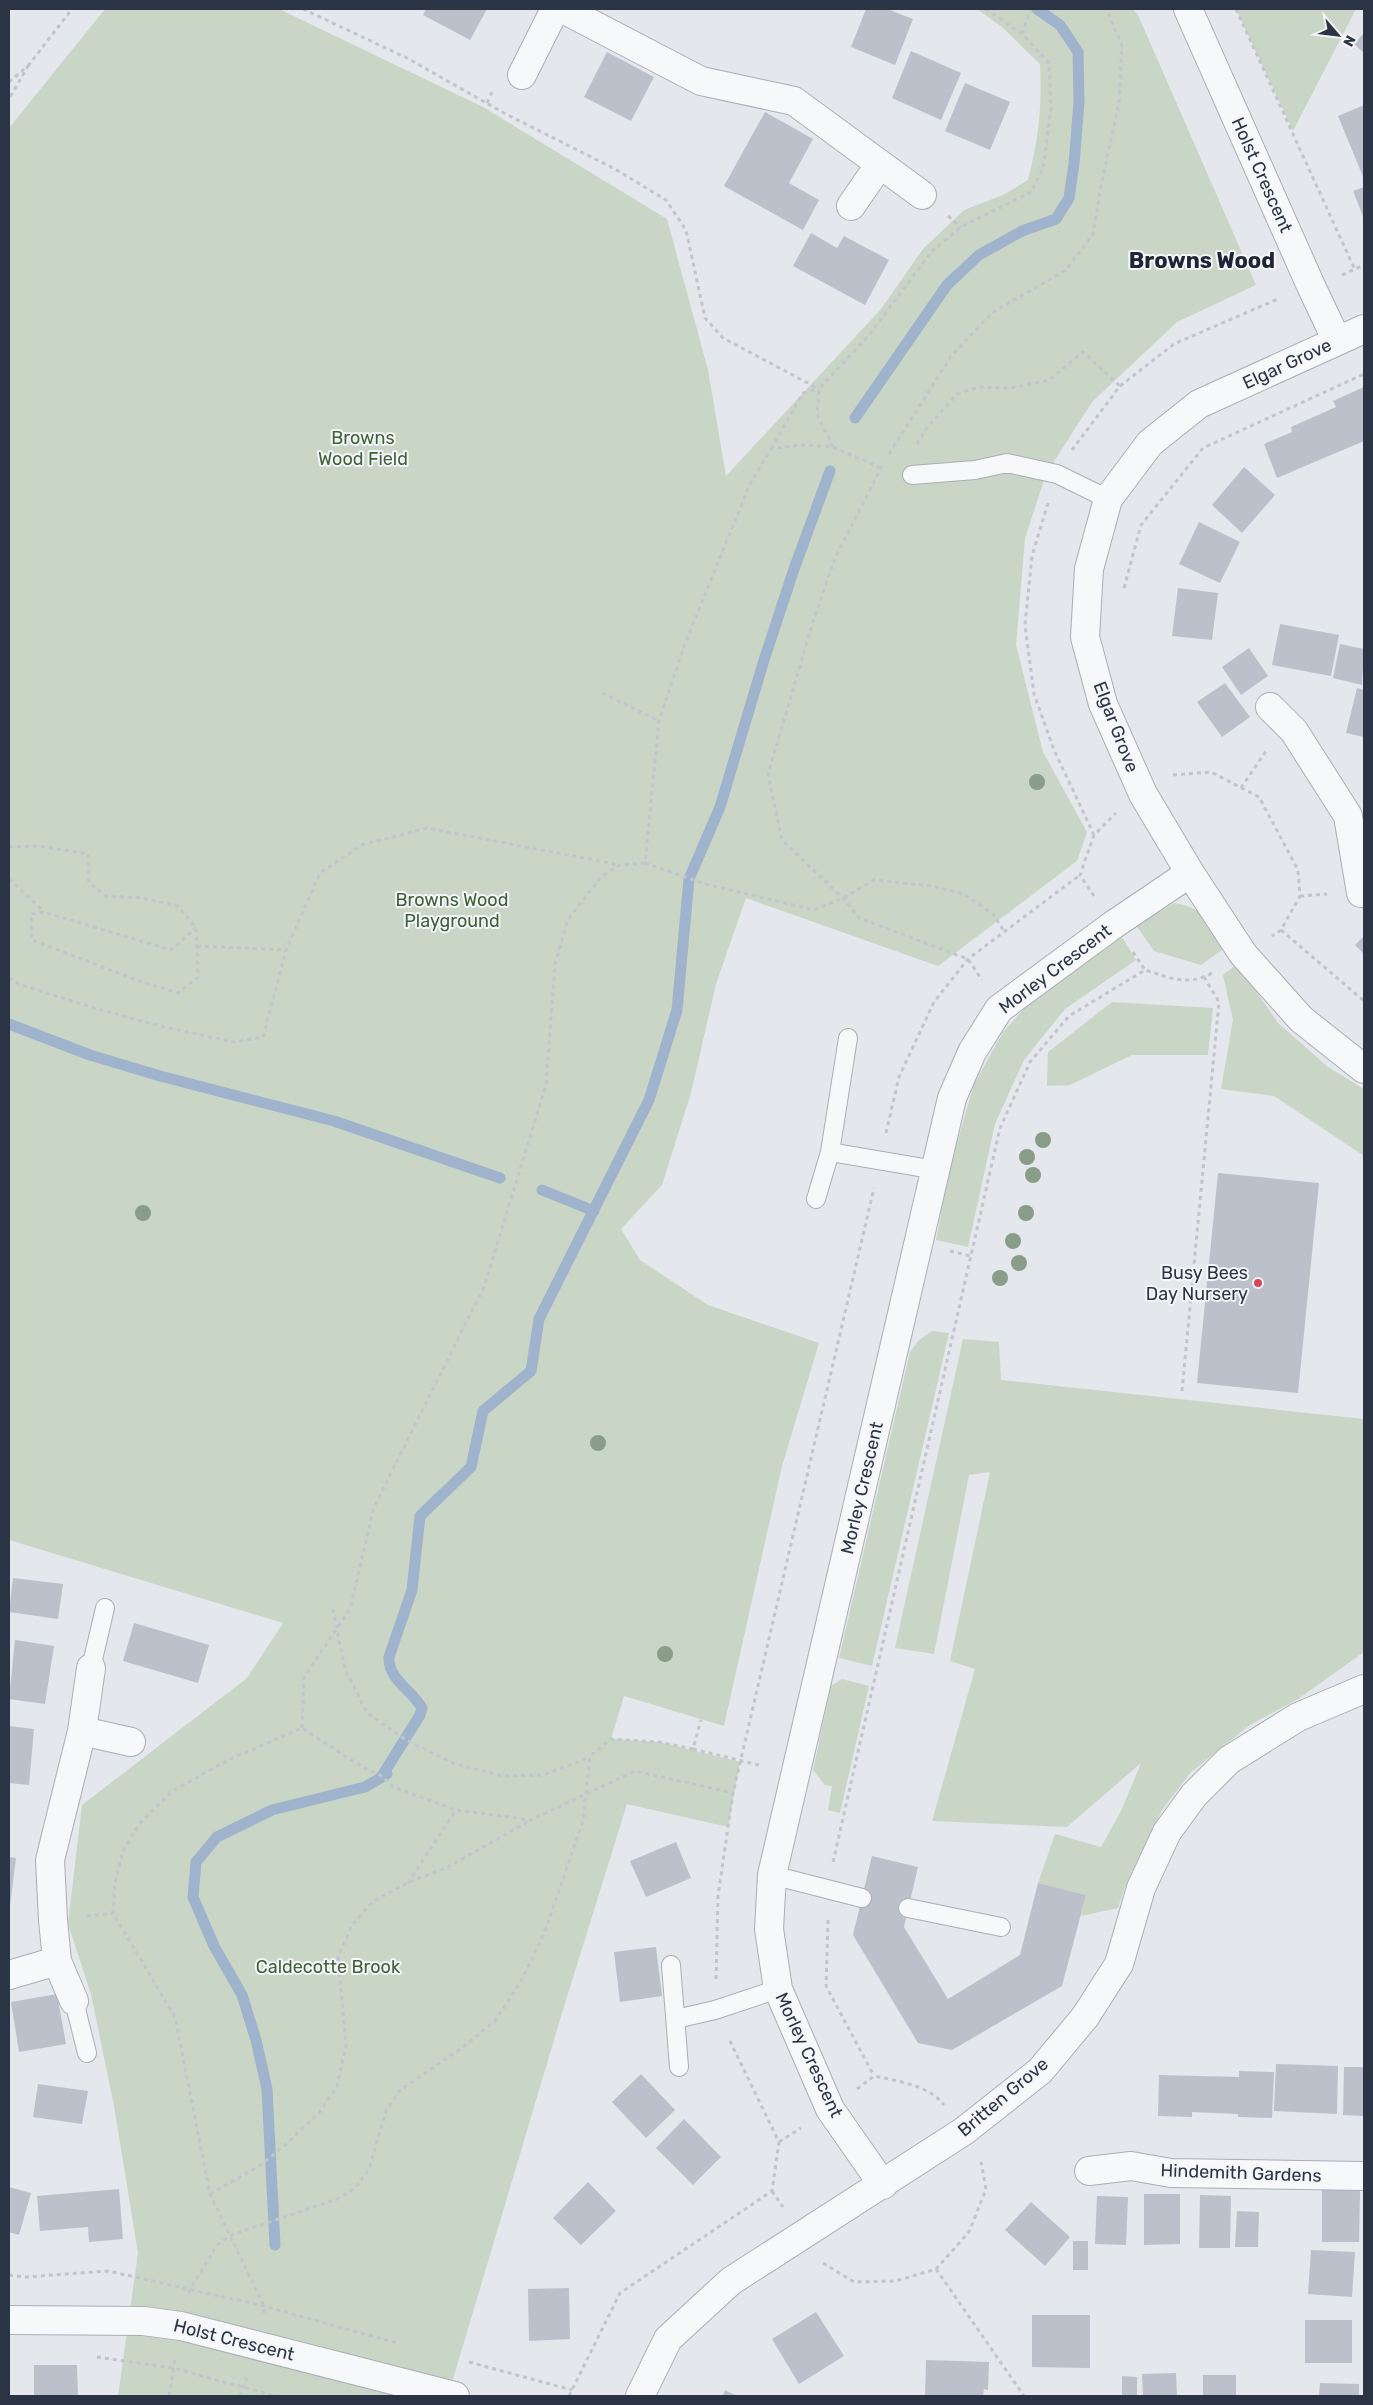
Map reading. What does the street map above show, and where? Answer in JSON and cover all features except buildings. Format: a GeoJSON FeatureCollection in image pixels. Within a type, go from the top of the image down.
{"type":"FeatureCollection","features":[{"type":"Feature","properties":{"kind":"street"},"geometry":{"type":"LineString","coordinates":[[522,75],[555,9]]}},
{"type":"Feature","properties":{"kind":"street"},"geometry":{"type":"LineString","coordinates":[[563,9],[701,81],[794,101],[922,195]]}},
{"type":"Feature","properties":{"kind":"street","name":"Holst Crescent"},"geometry":{"type":"LineString","coordinates":[[1188,9],[1337,340]]}},
{"type":"Feature","properties":{"kind":"street"},"geometry":{"type":"LineString","coordinates":[[851,206],[880,164]]}},
{"type":"Feature","properties":{"kind":"street","name":"Elgar Grove"},"geometry":{"type":"LineString","coordinates":[[1364,329],[1199,404],[1150,443],[1108,500],[1089,569],[1085,637],[1103,704],[1143,794],[1190,873],[1243,954],[1301,1020],[1364,1069]]}},
{"type":"Feature","properties":{"kind":"street"},"geometry":{"type":"LineString","coordinates":[[1270,707],[1294,731],[1356,812],[1361,893]]}},
{"type":"Feature","properties":{"kind":"street","name":"Morley Crescent"},"geometry":{"type":"LineString","coordinates":[[883,2185],[830,2109],[778,1989],[769,1929],[772,1875],[952,1098],[972,1052],[999,1009],[1113,925],[1190,873]]}},
{"type":"Feature","properties":{"kind":"street"},"geometry":{"type":"LineString","coordinates":[[74,2001],[57,1961],[52,1920],[50,1860],[82,1731],[91,1668]]}},
{"type":"Feature","properties":{"kind":"street","name":"Britten Grove"},"geometry":{"type":"LineString","coordinates":[[640,2396],[668,2339],[731,2281],[883,2185],[964,2131],[1040,2071],[1085,2017],[1119,1964],[1140,1888],[1166,1832],[1194,1795],[1229,1760],[1298,1717],[1364,1689]]}},
{"type":"Feature","properties":{"kind":"street"},"geometry":{"type":"LineString","coordinates":[[82,1731],[130,1742]]}},
{"type":"Feature","properties":{"kind":"street"},"geometry":{"type":"LineString","coordinates":[[9,1976],[57,1961]]}},
{"type":"Feature","properties":{"kind":"street","name":"Hindemith Gardens"},"geometry":{"type":"LineString","coordinates":[[1089,2171],[1131,2166],[1171,2173],[1364,2176]]}},
{"type":"Feature","properties":{"kind":"street","name":"Holst Crescent"},"geometry":{"type":"LineString","coordinates":[[9,2320],[143,2321],[181,2326],[455,2396]]}},
{"type":"Feature","properties":{"kind":"lane"},"geometry":{"type":"LineString","coordinates":[[912,475],[975,470],[1007,463],[1057,474],[1108,500]]}},
{"type":"Feature","properties":{"kind":"lane"},"geometry":{"type":"LineString","coordinates":[[816,1199],[830,1152],[848,1038]]}},
{"type":"Feature","properties":{"kind":"lane"},"geometry":{"type":"LineString","coordinates":[[830,1152],[936,1170]]}},
{"type":"Feature","properties":{"kind":"lane"},"geometry":{"type":"LineString","coordinates":[[91,1668],[105,1608]]}},
{"type":"Feature","properties":{"kind":"lane"},"geometry":{"type":"LineString","coordinates":[[772,1875],[862,1898]]}},
{"type":"Feature","properties":{"kind":"lane"},"geometry":{"type":"LineString","coordinates":[[908,1908],[1001,1927]]}},
{"type":"Feature","properties":{"kind":"lane"},"geometry":{"type":"LineString","coordinates":[[670,1965],[679,2067]]}},
{"type":"Feature","properties":{"kind":"lane"},"geometry":{"type":"LineString","coordinates":[[676,2019],[715,2010],[778,1989]]}},
{"type":"Feature","properties":{"kind":"lane"},"geometry":{"type":"LineString","coordinates":[[74,2001],[86,2053]]}},
{"type":"Feature","properties":{"kind":"path"},"geometry":{"type":"LineString","coordinates":[[9,99],[28,66],[72,9]]}},
{"type":"Feature","properties":{"kind":"path"},"geometry":{"type":"LineString","coordinates":[[303,9],[407,58],[504,113],[615,169],[666,200],[686,230],[705,318],[723,338],[819,389]]}},
{"type":"Feature","properties":{"kind":"path"},"geometry":{"type":"LineString","coordinates":[[645,863],[659,721],[684,646],[750,484],[803,393],[819,389],[870,334],[932,251],[961,227],[1031,192],[1043,169],[1050,108],[1050,63],[1022,34],[986,9]]}},
{"type":"Feature","properties":{"kind":"path"},"geometry":{"type":"LineString","coordinates":[[1022,34],[1031,9]]}},
{"type":"Feature","properties":{"kind":"path"},"geometry":{"type":"LineString","coordinates":[[978,987],[982,979],[968,959],[859,918],[843,898],[782,840],[768,774],[813,622],[835,558],[881,468],[952,355],[993,312],[1066,270],[1093,234],[1101,186],[1120,102],[1122,45],[1106,9]]}},
{"type":"Feature","properties":{"kind":"path"},"geometry":{"type":"LineString","coordinates":[[1236,9],[1355,270]]}},
{"type":"Feature","properties":{"kind":"path"},"geometry":{"type":"LineString","coordinates":[[9,82],[28,66]]}},
{"type":"Feature","properties":{"kind":"path"},"geometry":{"type":"LineString","coordinates":[[771,449],[800,446],[833,447],[881,468],[912,475],[908,459],[926,429],[957,394],[978,387],[1011,388],[1050,380],[1083,352],[1120,386]]}},
{"type":"Feature","properties":{"kind":"path"},"geometry":{"type":"LineString","coordinates":[[1124,591],[1141,525],[1203,448],[1364,374]]}},
{"type":"Feature","properties":{"kind":"path"},"geometry":{"type":"LineString","coordinates":[[819,389],[817,414],[833,447]]}},
{"type":"Feature","properties":{"kind":"path"},"geometry":{"type":"LineString","coordinates":[[602,694],[659,721]]}},
{"type":"Feature","properties":{"kind":"path"},"geometry":{"type":"LineString","coordinates":[[1241,788],[1272,742],[1294,731]]}},
{"type":"Feature","properties":{"kind":"path"},"geometry":{"type":"LineString","coordinates":[[9,978],[21,985],[164,1027],[234,1042],[262,1037],[286,950],[320,873],[361,845],[427,828],[620,865],[645,863],[705,884],[814,910],[843,898],[874,880],[932,886],[964,894],[993,914],[1004,931]]}},
{"type":"Feature","properties":{"kind":"path"},"geometry":{"type":"LineString","coordinates":[[9,847],[39,846],[88,854],[89,883],[106,896],[143,898],[178,906],[196,928],[198,977],[178,993],[134,979],[32,940],[32,914],[44,912],[171,950],[196,928]]}},
{"type":"Feature","properties":{"kind":"path"},"geometry":{"type":"LineString","coordinates":[[302,1728],[304,1677],[350,1609],[374,1507],[484,1287],[546,1085],[555,964],[568,919],[602,876],[620,865]]}},
{"type":"Feature","properties":{"kind":"path"},"geometry":{"type":"LineString","coordinates":[[9,879],[44,912]]}},
{"type":"Feature","properties":{"kind":"path"},"geometry":{"type":"LineString","coordinates":[[1281,930],[1364,1000]]}},
{"type":"Feature","properties":{"kind":"path"},"geometry":{"type":"LineString","coordinates":[[197,946],[286,950]]}},
{"type":"Feature","properties":{"kind":"path"},"geometry":{"type":"LineString","coordinates":[[874,2076],[826,1986],[827,1890],[1000,1128],[1030,1062],[1069,1016],[1145,970]]}},
{"type":"Feature","properties":{"kind":"path"},"geometry":{"type":"LineString","coordinates":[[1182,1391],[1219,1002],[1204,977]]}},
{"type":"Feature","properties":{"kind":"path"},"geometry":{"type":"LineString","coordinates":[[333,1609],[345,1669],[367,1713],[417,1746],[453,1763],[502,1776],[544,1775],[588,1758],[610,1739],[659,1742],[769,1768]]}},
{"type":"Feature","properties":{"kind":"path"},"geometry":{"type":"LineString","coordinates":[[693,1749],[701,1720]]}},
{"type":"Feature","properties":{"kind":"path"},"geometry":{"type":"LineString","coordinates":[[302,1728],[362,1767],[382,1776],[394,1787],[456,1810],[531,1820]]}},
{"type":"Feature","properties":{"kind":"path"},"geometry":{"type":"LineString","coordinates":[[240,2396],[242,2388],[263,2347],[264,2306],[228,2236],[210,2194],[175,2017],[114,1913],[115,1882],[123,1850],[140,1823],[171,1792],[228,1760],[302,1728]]}},
{"type":"Feature","properties":{"kind":"path"},"geometry":{"type":"LineString","coordinates":[[257,2225],[337,2199],[355,2188],[369,2169],[384,2118],[399,2091],[463,2047],[495,2022],[520,1983],[544,1934],[583,1821],[588,1758]]}},
{"type":"Feature","properties":{"kind":"path"},"geometry":{"type":"LineString","coordinates":[[210,2194],[258,2166],[283,2147],[320,2113],[337,2086],[346,2045],[338,1956],[353,1924],[372,1902],[407,1883],[446,1868],[531,1820],[635,1771],[733,1793]]}},
{"type":"Feature","properties":{"kind":"path"},"geometry":{"type":"LineString","coordinates":[[407,1883],[456,1810]]}},
{"type":"Feature","properties":{"kind":"path"},"geometry":{"type":"LineString","coordinates":[[936,2269],[1024,2396]]}},
{"type":"Feature","properties":{"kind":"path"},"geometry":{"type":"LineString","coordinates":[[87,2356],[173,2368],[274,2396]]}},
{"type":"Feature","properties":{"kind":"green space"},"geometry":{"type":"Polygon","coordinates":[[[105,9],[279,9],[483,107],[667,219],[708,370],[726,476],[881,309],[923,249],[964,210],[1003,195],[1028,180],[1039,122],[1041,95],[1040,64],[1003,28],[977,9],[1133,9],[1138,15],[1256,285],[1177,322],[1092,402],[1046,474],[1025,538],[1016,645],[1043,752],[1087,832],[1077,861],[938,966],[746,898],[716,984],[691,1093],[662,1185],[621,1229],[640,1260],[708,1305],[819,1343],[782,1466],[724,1726],[624,1696],[611,1739],[659,1742],[740,1762],[728,1827],[627,1804],[562,2013],[448,2396],[118,2396],[138,2253],[114,2106],[91,1994],[68,1924],[82,1805],[247,1678],[283,1623],[9,1540],[9,128],[105,9]]]}},
{"type":"Feature","properties":{"kind":"green space"},"geometry":{"type":"Polygon","coordinates":[[[1236,9],[1356,9],[1293,131],[1236,9]]]}},
{"type":"Feature","properties":{"kind":"green space"},"geometry":{"type":"Polygon","coordinates":[[[1175,903],[1201,913],[1216,930],[1226,947],[1201,965],[1154,951],[1135,924],[1175,903]]]}},
{"type":"Feature","properties":{"kind":"green space"},"geometry":{"type":"Polygon","coordinates":[[[1120,934],[1136,960],[1065,1009],[1024,1060],[995,1124],[968,1247],[936,1240],[949,1171],[974,1084],[1003,1032],[1043,988],[1120,934]]]}},
{"type":"Feature","properties":{"kind":"green space"},"geometry":{"type":"Polygon","coordinates":[[[1237,964],[1278,1023],[1328,1067],[1364,1089],[1364,1156],[1274,1096],[1221,1089],[1233,1020],[1223,975],[1237,964]]]}},
{"type":"Feature","properties":{"kind":"green space"},"geometry":{"type":"Polygon","coordinates":[[[1112,1002],[1213,1008],[1208,1055],[1132,1055],[1070,1085],[1047,1086],[1048,1052],[1112,1002]]]}},
{"type":"Feature","properties":{"kind":"green space"},"geometry":{"type":"Polygon","coordinates":[[[932,1331],[949,1333],[872,1666],[839,1658],[910,1352],[919,1340],[932,1331]]]}},
{"type":"Feature","properties":{"kind":"green space"},"geometry":{"type":"Polygon","coordinates":[[[963,1339],[999,1342],[1001,1380],[1364,1419],[1364,1652],[1298,1699],[1250,1725],[1191,1772],[1162,1810],[1125,1887],[1118,1908],[1081,1916],[1086,1895],[1038,1883],[1055,1834],[1101,1847],[1121,1811],[1141,1763],[1067,1827],[932,1821],[975,1669],[950,1661],[990,1472],[969,1475],[934,1654],[895,1648],[963,1339]]]}},
{"type":"Feature","properties":{"kind":"green space"},"geometry":{"type":"Polygon","coordinates":[[[842,1679],[869,1686],[840,1813],[828,1810],[832,1786],[825,1785],[813,1770],[831,1686],[842,1679]]]}},
{"type":"Feature","properties":{"kind":"waterway"},"geometry":{"type":"LineString","coordinates":[[855,418],[947,285],[979,255],[1022,231],[1056,219],[1069,198],[1079,102],[1078,52],[1060,25],[1037,9]]}},
{"type":"Feature","properties":{"kind":"waterway"},"geometry":{"type":"LineString","coordinates":[[275,2245],[267,2089],[256,2040],[242,1995],[214,1946],[193,1897],[196,1862],[217,1837],[272,1810],[365,1787],[387,1774],[382,1776],[420,1715],[422,1708],[392,1672],[389,1657],[412,1590],[420,1516],[471,1467],[483,1411],[531,1371],[539,1319],[649,1100],[677,1010],[689,879],[720,807],[764,660],[794,569],[830,471]]}},
{"type":"Feature","properties":{"kind":"waterway"},"geometry":{"type":"LineString","coordinates":[[9,1024],[90,1055],[160,1076],[334,1121],[500,1178]]}},
{"type":"Feature","properties":{"kind":"waterway"},"geometry":{"type":"LineString","coordinates":[[542,1190],[594,1211]]}},
{"type":"Feature","properties":{"kind":"place","name":"Busy Bees Day Nursery"},"geometry":{"type":"Point","coordinates":[1258,1283]}},
{"type":"Feature","properties":{"kind":"district","name":"Browns Wood"},"geometry":{"type":"Point","coordinates":[1202,260]}},
{"type":"Feature","properties":{"kind":"park label","name":"Browns Wood Field"},"geometry":{"type":"Point","coordinates":[363,448]}},
{"type":"Feature","properties":{"kind":"park label","name":"Browns Wood Playground"},"geometry":{"type":"Point","coordinates":[452,910]}},
{"type":"Feature","properties":{"kind":"park label","name":"Caldecotte Brook"},"geometry":{"type":"Point","coordinates":[328,1967]}}]}
